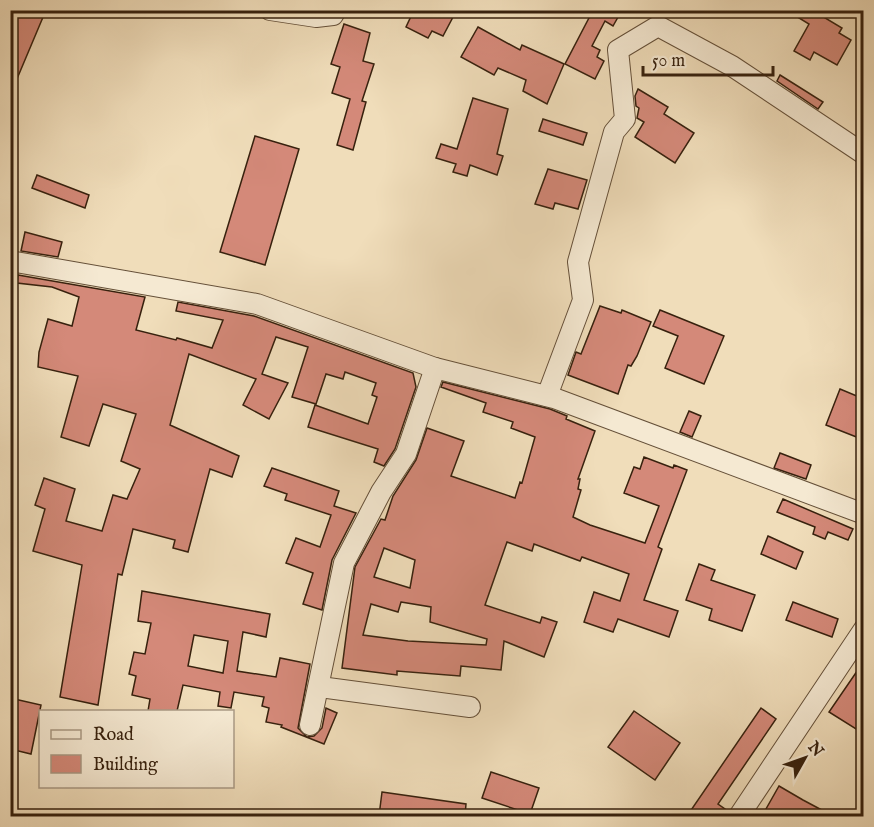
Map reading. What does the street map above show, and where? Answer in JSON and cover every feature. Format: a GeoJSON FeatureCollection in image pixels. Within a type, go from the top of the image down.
{"type":"FeatureCollection","features":[{"type":"Feature","properties":{"kind":"street"},"geometry":{"type":"LineString","coordinates":[[270,10],[316,17],[333,15],[336,10]]}},
{"type":"Feature","properties":{"kind":"street"},"geometry":{"type":"LineString","coordinates":[[547,396],[583,300],[578,262],[614,132],[625,119],[618,50],[658,26],[732,66],[864,154]]}},
{"type":"Feature","properties":{"kind":"street"},"geometry":{"type":"LineString","coordinates":[[10,261],[257,304],[435,368],[547,396],[864,514]]}},
{"type":"Feature","properties":{"kind":"street"},"geometry":{"type":"LineString","coordinates":[[310,725],[320,687],[344,563],[381,492],[406,454],[435,368]]}},
{"type":"Feature","properties":{"kind":"street"},"geometry":{"type":"LineString","coordinates":[[739,816],[864,629]]}},
{"type":"Feature","properties":{"kind":"street"},"geometry":{"type":"LineString","coordinates":[[320,687],[470,707]]}},
{"type":"Feature","properties":{"kind":"building"},"geometry":{"type":"Polygon","coordinates":[[[10,10],[46,10],[11,93],[10,93],[10,10]]]}},
{"type":"Feature","properties":{"kind":"building"},"geometry":{"type":"Polygon","coordinates":[[[414,10],[441,10],[453,17],[443,36],[432,31],[428,38],[406,27],[414,10]]]}},
{"type":"Feature","properties":{"kind":"building"},"geometry":{"type":"Polygon","coordinates":[[[585,10],[622,10],[613,26],[605,21],[592,46],[600,50],[597,57],[604,61],[595,79],[565,64],[591,14],[585,10]]]}},
{"type":"Feature","properties":{"kind":"building"},"geometry":{"type":"Polygon","coordinates":[[[786,10],[812,10],[842,28],[839,33],[851,40],[837,65],[814,52],[810,60],[794,51],[809,24],[786,10]]]}},
{"type":"Feature","properties":{"kind":"building"},"geometry":{"type":"Polygon","coordinates":[[[344,24],[370,33],[363,61],[374,64],[362,101],[366,102],[353,150],[337,145],[350,99],[332,93],[340,67],[331,64],[344,24]]]}},
{"type":"Feature","properties":{"kind":"building"},"geometry":{"type":"Polygon","coordinates":[[[478,27],[520,50],[522,45],[564,64],[547,104],[523,91],[526,80],[498,68],[494,75],[461,57],[478,27]]]}},
{"type":"Feature","properties":{"kind":"building"},"geometry":{"type":"Polygon","coordinates":[[[780,75],[823,102],[818,109],[777,81],[780,75]]]}},
{"type":"Feature","properties":{"kind":"building"},"geometry":{"type":"Polygon","coordinates":[[[638,89],[668,107],[664,114],[694,133],[675,163],[635,137],[644,122],[637,118],[639,108],[636,106],[635,96],[638,89]]]}},
{"type":"Feature","properties":{"kind":"building"},"geometry":{"type":"Polygon","coordinates":[[[473,98],[508,109],[497,154],[503,156],[497,175],[470,165],[467,176],[453,172],[456,164],[436,158],[441,144],[457,149],[473,98]]]}},
{"type":"Feature","properties":{"kind":"building"},"geometry":{"type":"Polygon","coordinates":[[[543,119],[587,133],[583,145],[539,131],[543,119]]]}},
{"type":"Feature","properties":{"kind":"building"},"geometry":{"type":"Polygon","coordinates":[[[255,136],[299,149],[265,265],[220,252],[255,136]]]}},
{"type":"Feature","properties":{"kind":"building"},"geometry":{"type":"Polygon","coordinates":[[[548,169],[587,180],[578,209],[555,203],[553,209],[535,204],[548,169]]]}},
{"type":"Feature","properties":{"kind":"building"},"geometry":{"type":"Polygon","coordinates":[[[37,175],[89,195],[85,208],[32,188],[37,175]]]}},
{"type":"Feature","properties":{"kind":"building"},"geometry":{"type":"Polygon","coordinates":[[[25,232],[62,242],[58,257],[21,251],[25,232]]]}},
{"type":"Feature","properties":{"kind":"building"},"geometry":{"type":"Polygon","coordinates":[[[18,275],[145,297],[136,330],[212,348],[223,320],[176,311],[178,302],[254,316],[413,373],[416,387],[395,449],[384,466],[374,462],[378,449],[308,427],[315,405],[368,424],[377,397],[372,395],[376,383],[345,372],[343,379],[326,374],[316,404],[292,397],[308,347],[276,337],[262,374],[288,383],[269,419],[243,405],[256,379],[189,354],[170,425],[239,456],[232,477],[210,469],[188,552],[173,548],[175,540],[133,529],[122,575],[118,574],[98,705],[60,697],[82,565],[33,551],[45,509],[35,505],[44,478],[75,489],[66,521],[102,531],[113,495],[127,499],[140,469],[121,461],[136,414],[103,404],[89,446],[61,437],[78,376],[38,367],[39,352],[48,319],[72,326],[79,297],[52,287],[17,283],[18,275]]]}},
{"type":"Feature","properties":{"kind":"building"},"geometry":{"type":"Polygon","coordinates":[[[600,306],[621,313],[622,310],[651,322],[637,356],[631,366],[628,365],[618,394],[568,375],[576,352],[581,354],[600,306]]]}},
{"type":"Feature","properties":{"kind":"building"},"geometry":{"type":"Polygon","coordinates":[[[660,310],[724,336],[704,384],[665,368],[678,336],[653,326],[660,310]]]}},
{"type":"Feature","properties":{"kind":"building"},"geometry":{"type":"Polygon","coordinates":[[[443,382],[550,409],[567,416],[566,419],[595,431],[578,479],[580,479],[578,489],[581,490],[573,517],[590,525],[645,543],[659,506],[624,493],[634,467],[640,469],[644,457],[673,468],[674,465],[687,470],[658,547],[662,549],[644,600],[678,611],[669,637],[618,619],[613,632],[584,622],[594,592],[620,601],[629,574],[582,557],[580,561],[534,544],[532,551],[507,542],[485,605],[540,623],[542,617],[557,622],[544,657],[504,641],[501,670],[461,666],[460,676],[397,671],[397,675],[342,668],[355,567],[381,519],[385,520],[393,496],[416,460],[427,428],[464,441],[451,476],[515,498],[520,482],[522,483],[535,437],[511,428],[513,422],[483,412],[486,403],[441,387],[443,382]],[[384,548],[374,577],[410,588],[415,560],[384,548]],[[401,602],[398,612],[371,604],[363,635],[408,641],[486,645],[487,639],[430,622],[431,607],[401,602]]]}},
{"type":"Feature","properties":{"kind":"building"},"geometry":{"type":"Polygon","coordinates":[[[840,389],[864,399],[864,427],[859,438],[826,425],[840,389]]]}},
{"type":"Feature","properties":{"kind":"building"},"geometry":{"type":"Polygon","coordinates":[[[689,411],[701,416],[692,437],[680,432],[689,411]]]}},
{"type":"Feature","properties":{"kind":"building"},"geometry":{"type":"Polygon","coordinates":[[[780,453],[811,465],[806,479],[774,468],[780,453]]]}},
{"type":"Feature","properties":{"kind":"building"},"geometry":{"type":"Polygon","coordinates":[[[272,468],[339,491],[334,506],[356,513],[332,560],[322,610],[303,604],[313,573],[286,563],[296,538],[320,547],[331,515],[285,500],[287,494],[264,486],[272,468]]]}},
{"type":"Feature","properties":{"kind":"building"},"geometry":{"type":"Polygon","coordinates":[[[783,499],[853,529],[848,540],[828,532],[825,539],[813,534],[815,527],[777,512],[783,499]]]}},
{"type":"Feature","properties":{"kind":"building"},"geometry":{"type":"Polygon","coordinates":[[[768,536],[803,552],[796,569],[761,554],[768,536]]]}},
{"type":"Feature","properties":{"kind":"building"},"geometry":{"type":"Polygon","coordinates":[[[699,564],[715,570],[711,580],[755,595],[742,631],[709,620],[712,609],[686,600],[699,564]]]}},
{"type":"Feature","properties":{"kind":"building"},"geometry":{"type":"Polygon","coordinates":[[[142,591],[270,614],[266,637],[243,632],[237,671],[276,677],[280,658],[310,664],[298,728],[307,737],[314,736],[322,728],[326,708],[337,713],[324,744],[281,727],[282,725],[266,722],[269,708],[262,706],[264,697],[234,692],[231,708],[218,706],[220,692],[183,685],[177,710],[148,710],[150,699],[132,695],[136,676],[129,674],[134,652],[145,654],[151,623],[138,621],[142,591]],[[194,635],[188,666],[223,673],[228,641],[194,635]]]}},
{"type":"Feature","properties":{"kind":"building"},"geometry":{"type":"Polygon","coordinates":[[[793,602],[838,619],[832,637],[786,620],[793,602]]]}},
{"type":"Feature","properties":{"kind":"building"},"geometry":{"type":"Polygon","coordinates":[[[864,661],[864,734],[829,712],[864,661]]]}},
{"type":"Feature","properties":{"kind":"building"},"geometry":{"type":"Polygon","coordinates":[[[10,698],[41,705],[31,754],[10,749],[10,698]]]}},
{"type":"Feature","properties":{"kind":"building"},"geometry":{"type":"Polygon","coordinates":[[[761,708],[776,719],[718,804],[728,811],[727,816],[687,816],[761,708]]]}},
{"type":"Feature","properties":{"kind":"building"},"geometry":{"type":"Polygon","coordinates":[[[634,711],[680,743],[655,780],[608,747],[634,711]]]}},
{"type":"Feature","properties":{"kind":"building"},"geometry":{"type":"Polygon","coordinates":[[[491,772],[539,788],[530,814],[482,798],[491,772]]]}},
{"type":"Feature","properties":{"kind":"building"},"geometry":{"type":"Polygon","coordinates":[[[779,786],[803,800],[833,816],[762,816],[779,786]]]}},
{"type":"Feature","properties":{"kind":"building"},"geometry":{"type":"Polygon","coordinates":[[[382,792],[466,804],[465,816],[379,816],[382,792]]]}}]}
